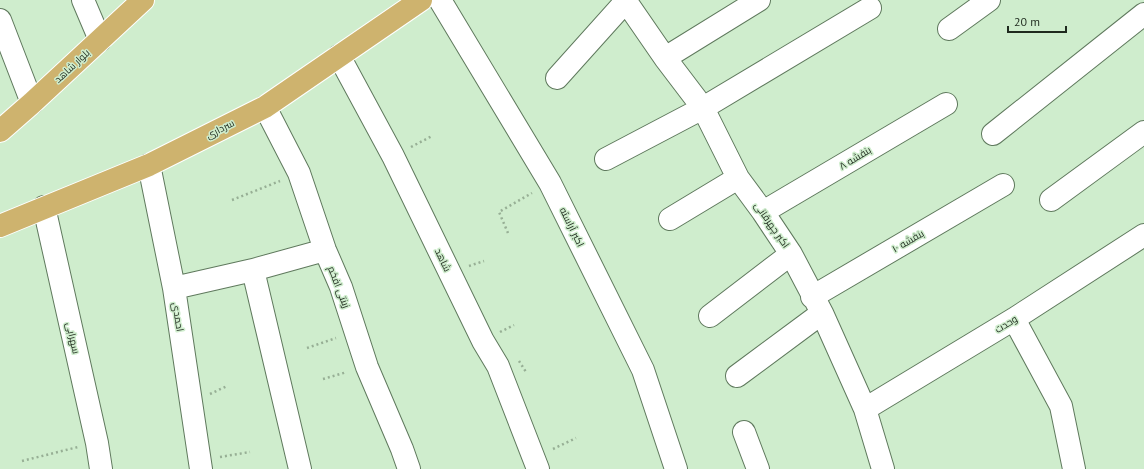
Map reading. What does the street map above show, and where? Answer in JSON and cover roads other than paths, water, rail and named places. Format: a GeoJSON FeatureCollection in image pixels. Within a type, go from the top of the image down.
{"type":"FeatureCollection","features":[{"type":"Feature","properties":{"kind":"main road","name":"بلوار شاهد"},"geometry":{"type":"LineString","coordinates":[[0,131],[143,0]]}},
{"type":"Feature","properties":{"kind":"main road","name":"سرداری"},"geometry":{"type":"LineString","coordinates":[[0,226],[149,165],[265,106],[421,0]]}},
{"type":"Feature","properties":{"kind":"street"},"geometry":{"type":"LineString","coordinates":[[83,0],[100,40]]}},
{"type":"Feature","properties":{"kind":"street","name":"اکبر آراسته"},"geometry":{"type":"LineString","coordinates":[[440,0],[550,183],[643,370],[676,469]]}},
{"type":"Feature","properties":{"kind":"street"},"geometry":{"type":"LineString","coordinates":[[557,78],[626,0]]}},
{"type":"Feature","properties":{"kind":"street","name":"اکبر چهرقانی"},"geometry":{"type":"LineString","coordinates":[[626,0],[665,58],[704,108],[738,178],[764,212],[792,254],[865,409],[883,469]]}},
{"type":"Feature","properties":{"kind":"street"},"geometry":{"type":"LineString","coordinates":[[665,58],[759,0]]}},
{"type":"Feature","properties":{"kind":"street"},"geometry":{"type":"LineString","coordinates":[[949,29],[989,0]]}},
{"type":"Feature","properties":{"kind":"street"},"geometry":{"type":"LineString","coordinates":[[606,159],[704,108],[870,8]]}},
{"type":"Feature","properties":{"kind":"street"},"geometry":{"type":"LineString","coordinates":[[993,134],[1144,14]]}},
{"type":"Feature","properties":{"kind":"street"},"geometry":{"type":"LineString","coordinates":[[0,20],[32,103]]}},
{"type":"Feature","properties":{"kind":"street","name":"شاهد"},"geometry":{"type":"LineString","coordinates":[[339,56],[393,156],[483,341],[498,366],[536,464]]}},
{"type":"Feature","properties":{"kind":"street","name":"بنفشه ۸"},"geometry":{"type":"LineString","coordinates":[[764,212],[946,104]]}},
{"type":"Feature","properties":{"kind":"street","name":"زینتی افخم"},"geometry":{"type":"LineString","coordinates":[[265,106],[299,173],[325,250],[341,287],[367,367],[409,469]]}},
{"type":"Feature","properties":{"kind":"street"},"geometry":{"type":"LineString","coordinates":[[1052,200],[1144,132]]}},
{"type":"Feature","properties":{"kind":"street","name":"احمدی"},"geometry":{"type":"LineString","coordinates":[[149,165],[174,288],[201,465]]}},
{"type":"Feature","properties":{"kind":"street"},"geometry":{"type":"LineString","coordinates":[[670,219],[738,178]]}},
{"type":"Feature","properties":{"kind":"street","name":"بنفشه ۱۰"},"geometry":{"type":"LineString","coordinates":[[737,376],[817,305],[1003,185]]}},
{"type":"Feature","properties":{"kind":"street","name":"سهرابی"},"geometry":{"type":"LineString","coordinates":[[44,207],[101,469]]}},
{"type":"Feature","properties":{"kind":"street","name":"وحدت"},"geometry":{"type":"LineString","coordinates":[[865,409],[1014,319],[1144,236]]}},
{"type":"Feature","properties":{"kind":"street"},"geometry":{"type":"LineString","coordinates":[[174,288],[253,270],[325,250]]}},
{"type":"Feature","properties":{"kind":"street"},"geometry":{"type":"LineString","coordinates":[[710,316],[792,254]]}},
{"type":"Feature","properties":{"kind":"street"},"geometry":{"type":"LineString","coordinates":[[253,270],[300,469]]}},
{"type":"Feature","properties":{"kind":"street"},"geometry":{"type":"LineString","coordinates":[[1014,319],[1061,406],[1074,469]]}},
{"type":"Feature","properties":{"kind":"street"},"geometry":{"type":"LineString","coordinates":[[744,432],[758,469]]}}]}
